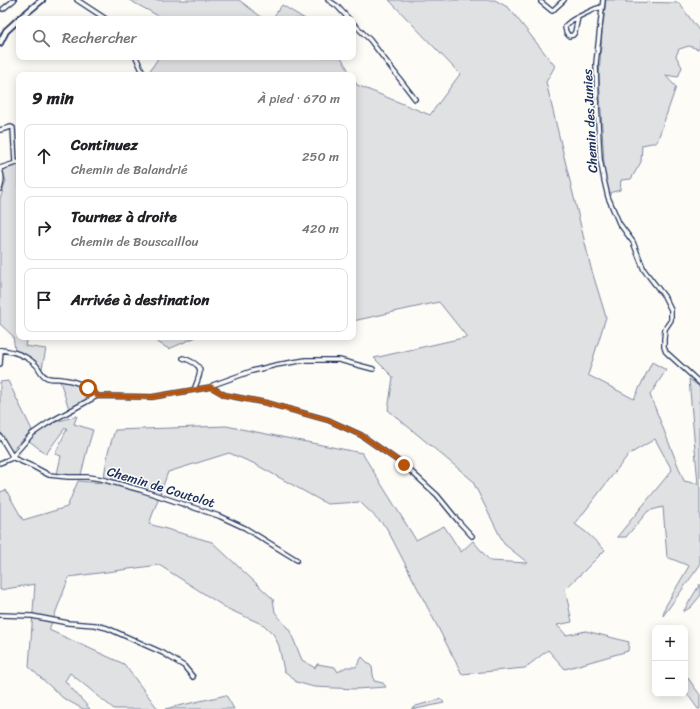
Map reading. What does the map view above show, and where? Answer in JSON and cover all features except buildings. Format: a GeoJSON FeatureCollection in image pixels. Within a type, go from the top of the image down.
{"type":"FeatureCollection","features":[{"type":"Feature","properties":{"kind":"street"},"geometry":{"type":"LineString","coordinates":[[3,9],[14,0]]}},
{"type":"Feature","properties":{"kind":"street"},"geometry":{"type":"LineString","coordinates":[[23,16],[42,0]]}},
{"type":"Feature","properties":{"kind":"street"},"geometry":{"type":"LineString","coordinates":[[77,0],[101,16]]}},
{"type":"Feature","properties":{"kind":"street"},"geometry":{"type":"LineString","coordinates":[[328,0],[346,16]]}},
{"type":"Feature","properties":{"kind":"street"},"geometry":{"type":"LineString","coordinates":[[541,2],[552,11],[564,0]]}},
{"type":"Feature","properties":{"kind":"street","name":"Chemin des Junies"},"geometry":{"type":"LineString","coordinates":[[603,0],[596,63],[597,104],[600,159],[608,197],[619,223],[633,242],[644,270],[664,296],[671,310],[671,320],[665,329],[664,347],[666,352],[700,383]]}},
{"type":"Feature","properties":{"kind":"street"},"geometry":{"type":"LineString","coordinates":[[578,17],[575,32],[573,35],[569,36],[566,33],[565,26],[569,22],[578,17],[595,9],[602,7]]}},
{"type":"Feature","properties":{"kind":"street"},"geometry":{"type":"LineString","coordinates":[[0,43],[6,31],[16,22]]}},
{"type":"Feature","properties":{"kind":"street"},"geometry":{"type":"LineString","coordinates":[[356,26],[370,40],[415,99]]}},
{"type":"Feature","properties":{"kind":"street"},"geometry":{"type":"LineString","coordinates":[[138,60],[144,72]]}},
{"type":"Feature","properties":{"kind":"street"},"geometry":{"type":"LineString","coordinates":[[0,130],[11,127],[13,128],[16,154]]}},
{"type":"Feature","properties":{"kind":"street"},"geometry":{"type":"LineString","coordinates":[[0,189],[2,176],[0,169],[16,162]]}},
{"type":"Feature","properties":{"kind":"street"},"geometry":{"type":"LineString","coordinates":[[0,364],[1,350],[17,352],[37,366],[45,377],[69,380],[95,392],[97,396]]}},
{"type":"Feature","properties":{"kind":"street"},"geometry":{"type":"LineString","coordinates":[[183,358],[192,361],[200,368],[194,390]]}},
{"type":"Feature","properties":{"kind":"street"},"geometry":{"type":"LineString","coordinates":[[0,463],[6,462],[10,459],[37,430],[97,396],[152,397],[194,390],[211,387],[213,384],[252,371],[306,360],[339,360],[373,369]]}},
{"type":"Feature","properties":{"kind":"street"},"geometry":{"type":"LineString","coordinates":[[211,387],[225,395],[267,403],[328,420],[361,435],[404,465],[437,495],[472,536]]}},
{"type":"Feature","properties":{"kind":"street"},"geometry":{"type":"LineString","coordinates":[[0,436],[12,456]]}},
{"type":"Feature","properties":{"kind":"street","name":"Chemin de Coutolot"},"geometry":{"type":"LineString","coordinates":[[12,456],[49,475],[101,479],[141,490],[219,516],[245,528],[297,560]]}},
{"type":"Feature","properties":{"kind":"street"},"geometry":{"type":"LineString","coordinates":[[0,615],[32,616],[68,623],[95,625],[107,628],[163,653],[184,666],[193,677]]}},
{"type":"Feature","properties":{"kind":"shaded area"},"geometry":{"type":"Polygon","coordinates":[[[129,0],[239,0],[260,16],[158,16],[129,0]]]}},
{"type":"Feature","properties":{"kind":"shaded area"},"geometry":{"type":"Polygon","coordinates":[[[389,0],[495,0],[509,8],[555,66],[546,82],[591,268],[606,317],[588,375],[634,399],[652,362],[666,370],[650,395],[684,481],[698,484],[689,379],[700,387],[700,565],[663,616],[665,607],[689,566],[667,557],[663,507],[648,511],[626,537],[617,537],[672,470],[655,439],[628,455],[575,524],[605,550],[565,589],[572,622],[557,625],[566,635],[586,631],[629,642],[628,651],[565,669],[548,650],[525,668],[462,674],[386,527],[360,502],[327,504],[253,463],[229,453],[168,472],[149,524],[212,542],[273,599],[275,612],[290,631],[302,660],[315,668],[317,664],[335,667],[338,672],[346,667],[356,667],[362,657],[372,667],[374,681],[383,683],[386,687],[356,689],[314,687],[296,682],[284,671],[279,646],[274,635],[264,625],[228,609],[159,565],[69,577],[49,630],[124,664],[158,709],[114,709],[70,673],[65,681],[90,709],[83,709],[63,698],[29,667],[35,584],[0,590],[0,492],[6,490],[23,520],[67,507],[78,481],[103,483],[108,452],[115,430],[226,426],[362,453],[416,540],[444,526],[461,552],[473,541],[490,561],[528,563],[504,544],[472,480],[388,410],[393,377],[374,358],[467,337],[439,302],[356,320],[356,83],[357,85],[430,115],[460,74],[389,0]]]}},
{"type":"Feature","properties":{"kind":"shaded area"},"geometry":{"type":"Polygon","coordinates":[[[606,0],[679,3],[700,32],[700,46],[698,49],[689,46],[679,49],[676,56],[682,67],[678,77],[665,75],[676,87],[657,142],[642,145],[641,162],[631,179],[621,180],[620,190],[609,193],[605,180],[599,76],[606,0]]]}},
{"type":"Feature","properties":{"kind":"shaded area"},"geometry":{"type":"Polygon","coordinates":[[[282,5],[300,16],[274,16],[282,5]]]}},
{"type":"Feature","properties":{"kind":"shaded area"},"geometry":{"type":"Polygon","coordinates":[[[157,60],[343,60],[349,72],[149,72],[157,60]]]}},
{"type":"Feature","properties":{"kind":"shaded area"},"geometry":{"type":"Polygon","coordinates":[[[16,166],[16,340],[26,340],[25,346],[46,349],[42,368],[15,350],[13,336],[0,324],[0,199],[6,181],[2,170],[16,166]]]}},
{"type":"Feature","properties":{"kind":"shaded area"},"geometry":{"type":"Polygon","coordinates":[[[154,340],[189,340],[169,349],[154,340]]]}},
{"type":"Feature","properties":{"kind":"shaded area"},"geometry":{"type":"Polygon","coordinates":[[[8,381],[32,430],[11,451],[0,432],[0,382],[8,381]]]}},
{"type":"Feature","properties":{"kind":"shaded area"},"geometry":{"type":"Polygon","coordinates":[[[60,381],[73,383],[86,389],[92,395],[69,409],[60,381]]]}},
{"type":"Feature","properties":{"kind":"shaded area"},"geometry":{"type":"Polygon","coordinates":[[[77,416],[74,424],[93,430],[81,475],[57,474],[61,456],[55,454],[67,429],[65,428],[46,454],[28,440],[55,422],[77,416]]]}},
{"type":"Feature","properties":{"kind":"shaded area"},"geometry":{"type":"Polygon","coordinates":[[[700,584],[700,596],[691,607],[683,612],[700,584]]]}},
{"type":"Feature","properties":{"kind":"shaded area"},"geometry":{"type":"Polygon","coordinates":[[[688,678],[700,695],[700,709],[698,709],[688,695],[688,678]]]}},
{"type":"Feature","properties":{"kind":"shaded area"},"geometry":{"type":"Polygon","coordinates":[[[226,695],[234,709],[165,709],[226,695]]]}},
{"type":"Feature","properties":{"kind":"shaded area"},"geometry":{"type":"Polygon","coordinates":[[[441,699],[444,703],[411,709],[416,706],[441,699]]]}},
{"type":"Feature","properties":{"kind":"route"},"geometry":{"type":"LineString","coordinates":[[88,388],[95,392],[97,396],[152,397],[211,387],[225,395],[267,403],[328,420],[361,435],[404,465]]}}]}
